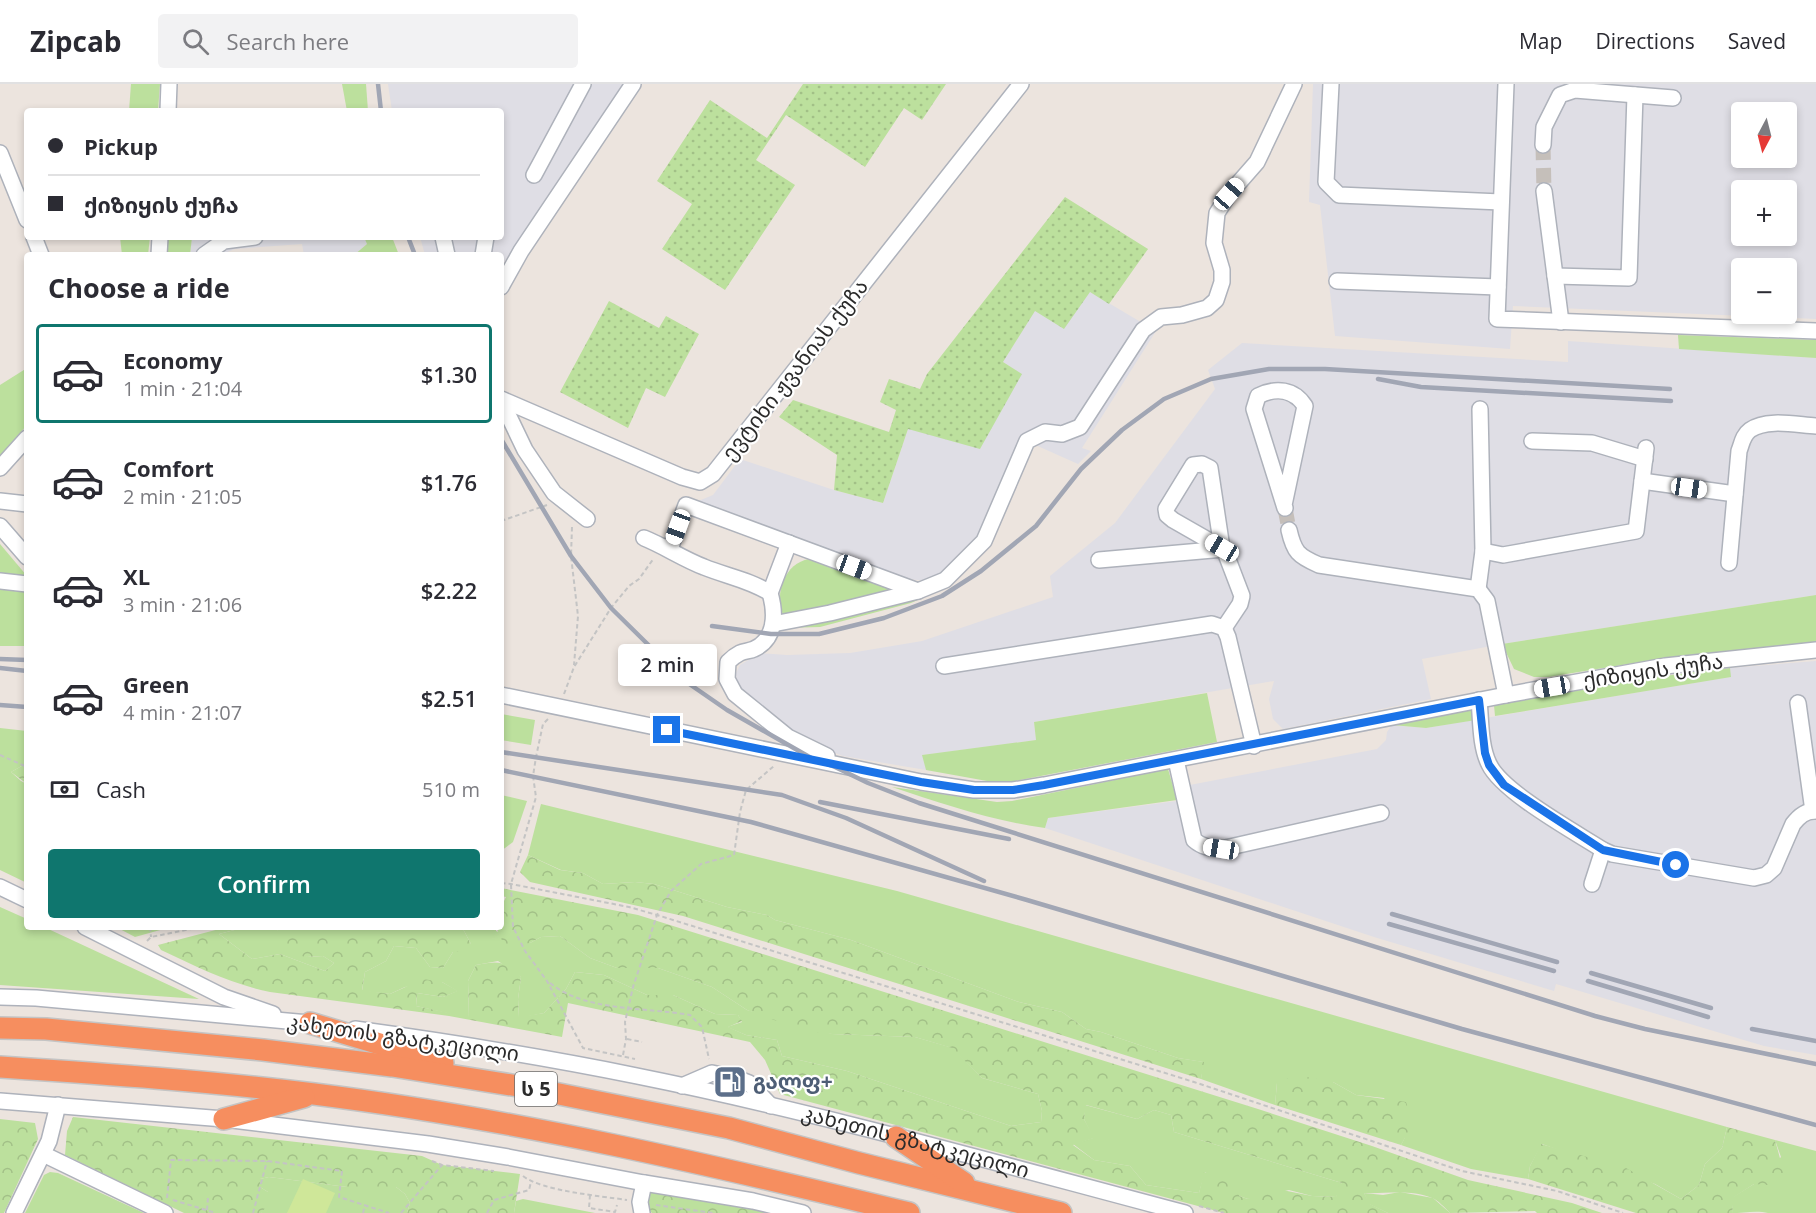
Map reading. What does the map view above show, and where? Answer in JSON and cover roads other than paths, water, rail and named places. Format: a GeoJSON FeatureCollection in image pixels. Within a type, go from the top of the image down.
{"type":"FeatureCollection","features":[{"type":"Feature","properties":{"kind":"highway"},"geometry":{"type":"LineString","coordinates":[[303,1022],[524,1087]]}},
{"type":"Feature","properties":{"kind":"highway","name":"კახეთის გზატკეცილი"},"geometry":{"type":"LineString","coordinates":[[0,1028],[46,1029],[263,1050],[392,1066],[524,1087],[729,1128],[1061,1213]]}},
{"type":"Feature","properties":{"kind":"highway","name":"ს 5"},"geometry":{"type":"LineString","coordinates":[[0,1067],[121,1075],[315,1094],[543,1131],[668,1156],[909,1213]]}},
{"type":"Feature","properties":{"kind":"highway"},"geometry":{"type":"LineString","coordinates":[[224,1119],[315,1094]]}},
{"type":"Feature","properties":{"kind":"highway"},"geometry":{"type":"LineString","coordinates":[[896,1137],[975,1190]]}},
{"type":"Feature","properties":{"kind":"street"},"geometry":{"type":"LineString","coordinates":[[168,108],[169,84]]}},
{"type":"Feature","properties":{"kind":"street"},"geometry":{"type":"LineString","coordinates":[[534,175],[583,84]]}},
{"type":"Feature","properties":{"kind":"street"},"geometry":{"type":"LineString","coordinates":[[504,282],[521,251],[633,84]]}},
{"type":"Feature","properties":{"kind":"street","name":"ევტიხი ჟვანიას ქუჩა"},"geometry":{"type":"LineString","coordinates":[[504,400],[682,477],[700,482],[707,478],[713,474],[1021,84]]}},
{"type":"Feature","properties":{"kind":"street"},"geometry":{"type":"LineString","coordinates":[[773,624],[830,613],[918,591],[945,580],[984,541],[1027,441],[1045,432],[1062,434],[1080,427],[1143,330],[1161,317],[1182,315],[1207,308],[1216,300],[1222,282],[1222,270],[1214,243],[1216,213],[1257,162],[1294,84]]}},
{"type":"Feature","properties":{"kind":"street"},"geometry":{"type":"LineString","coordinates":[[1331,84],[1326,182],[1339,195],[1502,201]]}},
{"type":"Feature","properties":{"kind":"street"},"geometry":{"type":"LineString","coordinates":[[1506,84],[1497,320],[1816,331]]}},
{"type":"Feature","properties":{"kind":"street"},"geometry":{"type":"LineString","coordinates":[[1543,145],[1544,127],[1560,95],[1575,90],[1673,98]]}},
{"type":"Feature","properties":{"kind":"street"},"geometry":{"type":"LineString","coordinates":[[1555,276],[1629,278],[1635,95]]}},
{"type":"Feature","properties":{"kind":"street"},"geometry":{"type":"LineString","coordinates":[[0,153],[24,213]]}},
{"type":"Feature","properties":{"kind":"street"},"geometry":{"type":"LineString","coordinates":[[1544,191],[1561,322]]}},
{"type":"Feature","properties":{"kind":"street"},"geometry":{"type":"LineString","coordinates":[[209,252],[224,242],[236,240]]}},
{"type":"Feature","properties":{"kind":"street"},"geometry":{"type":"LineString","coordinates":[[1337,281],[1498,287]]}},
{"type":"Feature","properties":{"kind":"street"},"geometry":{"type":"LineString","coordinates":[[1269,391],[1285,391],[1299,397],[1305,406],[1284,506],[1254,409],[1258,396],[1269,391]]}},
{"type":"Feature","properties":{"kind":"street"},"geometry":{"type":"LineString","coordinates":[[504,405],[525,450],[554,493],[587,519]]}},
{"type":"Feature","properties":{"kind":"street"},"geometry":{"type":"LineString","coordinates":[[1480,409],[1483,551],[1478,589],[1487,601],[1506,695]]}},
{"type":"Feature","properties":{"kind":"street"},"geometry":{"type":"LineString","coordinates":[[1729,563],[1739,451],[1743,438],[1758,426],[1772,424],[1816,426]]}},
{"type":"Feature","properties":{"kind":"street"},"geometry":{"type":"LineString","coordinates":[[0,468],[24,441]]}},
{"type":"Feature","properties":{"kind":"street"},"geometry":{"type":"LineString","coordinates":[[1483,551],[1503,555],[1636,531],[1645,453],[1592,443],[1532,441]]}},
{"type":"Feature","properties":{"kind":"street"},"geometry":{"type":"LineString","coordinates":[[1223,548],[1167,515],[1166,509],[1193,465],[1202,464],[1210,468],[1223,548],[1242,596],[1240,604],[1224,628]]}},
{"type":"Feature","properties":{"kind":"street"},"geometry":{"type":"LineString","coordinates":[[1642,481],[1735,494]]}},
{"type":"Feature","properties":{"kind":"street"},"geometry":{"type":"LineString","coordinates":[[0,501],[24,504]]}},
{"type":"Feature","properties":{"kind":"street"},"geometry":{"type":"LineString","coordinates":[[666,547],[686,505],[918,591]]}},
{"type":"Feature","properties":{"kind":"street"},"geometry":{"type":"LineString","coordinates":[[0,526],[24,554]]}},
{"type":"Feature","properties":{"kind":"street"},"geometry":{"type":"LineString","coordinates":[[1289,530],[1293,547],[1299,554],[1319,565],[1478,589]]}},
{"type":"Feature","properties":{"kind":"street"},"geometry":{"type":"LineString","coordinates":[[644,538],[702,567],[757,585],[770,593]]}},
{"type":"Feature","properties":{"kind":"street"},"geometry":{"type":"LineString","coordinates":[[789,543],[770,593],[774,607],[771,634],[767,640],[754,649],[740,653],[728,662],[727,679],[735,694],[788,737],[851,767]]}},
{"type":"Feature","properties":{"kind":"street"},"geometry":{"type":"LineString","coordinates":[[1099,560],[1223,548]]}},
{"type":"Feature","properties":{"kind":"street"},"geometry":{"type":"LineString","coordinates":[[0,581],[24,584]]}},
{"type":"Feature","properties":{"kind":"street"},"geometry":{"type":"LineString","coordinates":[[944,666],[1212,624],[1224,628],[1228,637],[1254,746]]}},
{"type":"Feature","properties":{"kind":"street","name":"ქიზიყის ქუჩა"},"geometry":{"type":"LineString","coordinates":[[504,696],[921,782],[974,790],[1013,790],[1254,746],[1479,700],[1665,666],[1816,650]]}},
{"type":"Feature","properties":{"kind":"street"},"geometry":{"type":"LineString","coordinates":[[1479,700],[1485,753],[1489,765],[1504,785],[1603,850],[1612,854],[1754,878],[1766,875],[1774,868],[1793,824],[1804,813],[1814,811],[1798,703]]}},
{"type":"Feature","properties":{"kind":"street"},"geometry":{"type":"LineString","coordinates":[[1176,760],[1194,840],[1200,845],[1221,849],[1381,813]]}},
{"type":"Feature","properties":{"kind":"street"},"geometry":{"type":"LineString","coordinates":[[1592,884],[1603,850]]}},
{"type":"Feature","properties":{"kind":"street"},"geometry":{"type":"LineString","coordinates":[[0,887],[24,899]]}},
{"type":"Feature","properties":{"kind":"street"},"geometry":{"type":"LineString","coordinates":[[91,930],[224,997],[303,1022]]}},
{"type":"Feature","properties":{"kind":"street","name":"კახეთის გზატკეცილი"},"geometry":{"type":"LineString","coordinates":[[0,997],[36,998],[303,1022],[450,1042],[682,1086],[771,1106],[1185,1213]]}},
{"type":"Feature","properties":{"kind":"street"},"geometry":{"type":"LineString","coordinates":[[682,1086],[725,1076],[749,1083],[771,1106]]}},
{"type":"Feature","properties":{"kind":"street"},"geometry":{"type":"LineString","coordinates":[[0,1101],[224,1119],[428,1144],[753,1201],[803,1213]]}},
{"type":"Feature","properties":{"kind":"street"},"geometry":{"type":"LineString","coordinates":[[14,1213],[54,1128],[58,1105]]}},
{"type":"Feature","properties":{"kind":"street"},"geometry":{"type":"LineString","coordinates":[[43,1154],[165,1213]]}},
{"type":"Feature","properties":{"kind":"street"},"geometry":{"type":"LineString","coordinates":[[641,1207],[644,1183]]}},
{"type":"Feature","properties":{"kind":"tunnel"},"geometry":{"type":"LineString","coordinates":[[1543,145],[1544,191]]}},
{"type":"Feature","properties":{"kind":"tunnel"},"geometry":{"type":"LineString","coordinates":[[1285,508],[1289,530]]}},
{"type":"Feature","properties":{"kind":"railway"},"geometry":{"type":"LineString","coordinates":[[378,84],[381,108]]}},
{"type":"Feature","properties":{"kind":"railway"},"geometry":{"type":"LineString","coordinates":[[409,240],[414,252]]}},
{"type":"Feature","properties":{"kind":"railway"},"geometry":{"type":"LineString","coordinates":[[712,626],[771,634],[819,634],[884,618],[942,596],[981,571],[1036,526],[1081,469],[1122,430],[1164,399],[1211,379],[1269,369],[1325,369],[1670,389]]}},
{"type":"Feature","properties":{"kind":"railway"},"geometry":{"type":"LineString","coordinates":[[1378,379],[1421,387],[1671,401]]}},
{"type":"Feature","properties":{"kind":"railway"},"geometry":{"type":"LineString","coordinates":[[504,444],[571,556],[611,608],[685,681],[727,710],[813,759],[919,803],[1595,1016],[1645,1029],[1816,1064]]}},
{"type":"Feature","properties":{"kind":"railway"},"geometry":{"type":"LineString","coordinates":[[0,659],[24,660]]}},
{"type":"Feature","properties":{"kind":"railway"},"geometry":{"type":"LineString","coordinates":[[0,668],[24,671]]}},
{"type":"Feature","properties":{"kind":"railway"},"geometry":{"type":"LineString","coordinates":[[0,705],[24,707]]}},
{"type":"Feature","properties":{"kind":"railway"},"geometry":{"type":"LineString","coordinates":[[504,752],[782,795],[846,818],[984,881]]}},
{"type":"Feature","properties":{"kind":"railway"},"geometry":{"type":"LineString","coordinates":[[504,771],[751,822],[1027,900],[1462,1029],[1816,1125]]}},
{"type":"Feature","properties":{"kind":"railway"},"geometry":{"type":"LineString","coordinates":[[820,802],[1009,839]]}},
{"type":"Feature","properties":{"kind":"railway"},"geometry":{"type":"LineString","coordinates":[[1392,914],[1557,962]]}},
{"type":"Feature","properties":{"kind":"railway"},"geometry":{"type":"LineString","coordinates":[[1389,924],[1554,971]]}},
{"type":"Feature","properties":{"kind":"railway"},"geometry":{"type":"LineString","coordinates":[[1591,973],[1711,1008]]}},
{"type":"Feature","properties":{"kind":"railway"},"geometry":{"type":"LineString","coordinates":[[1588,981],[1708,1017]]}},
{"type":"Feature","properties":{"kind":"railway"},"geometry":{"type":"LineString","coordinates":[[1752,1029],[1816,1041]]}},
{"type":"Feature","properties":{"kind":"place","name":"გალფ+"},"geometry":{"type":"Point","coordinates":[730,1082]}}]}
